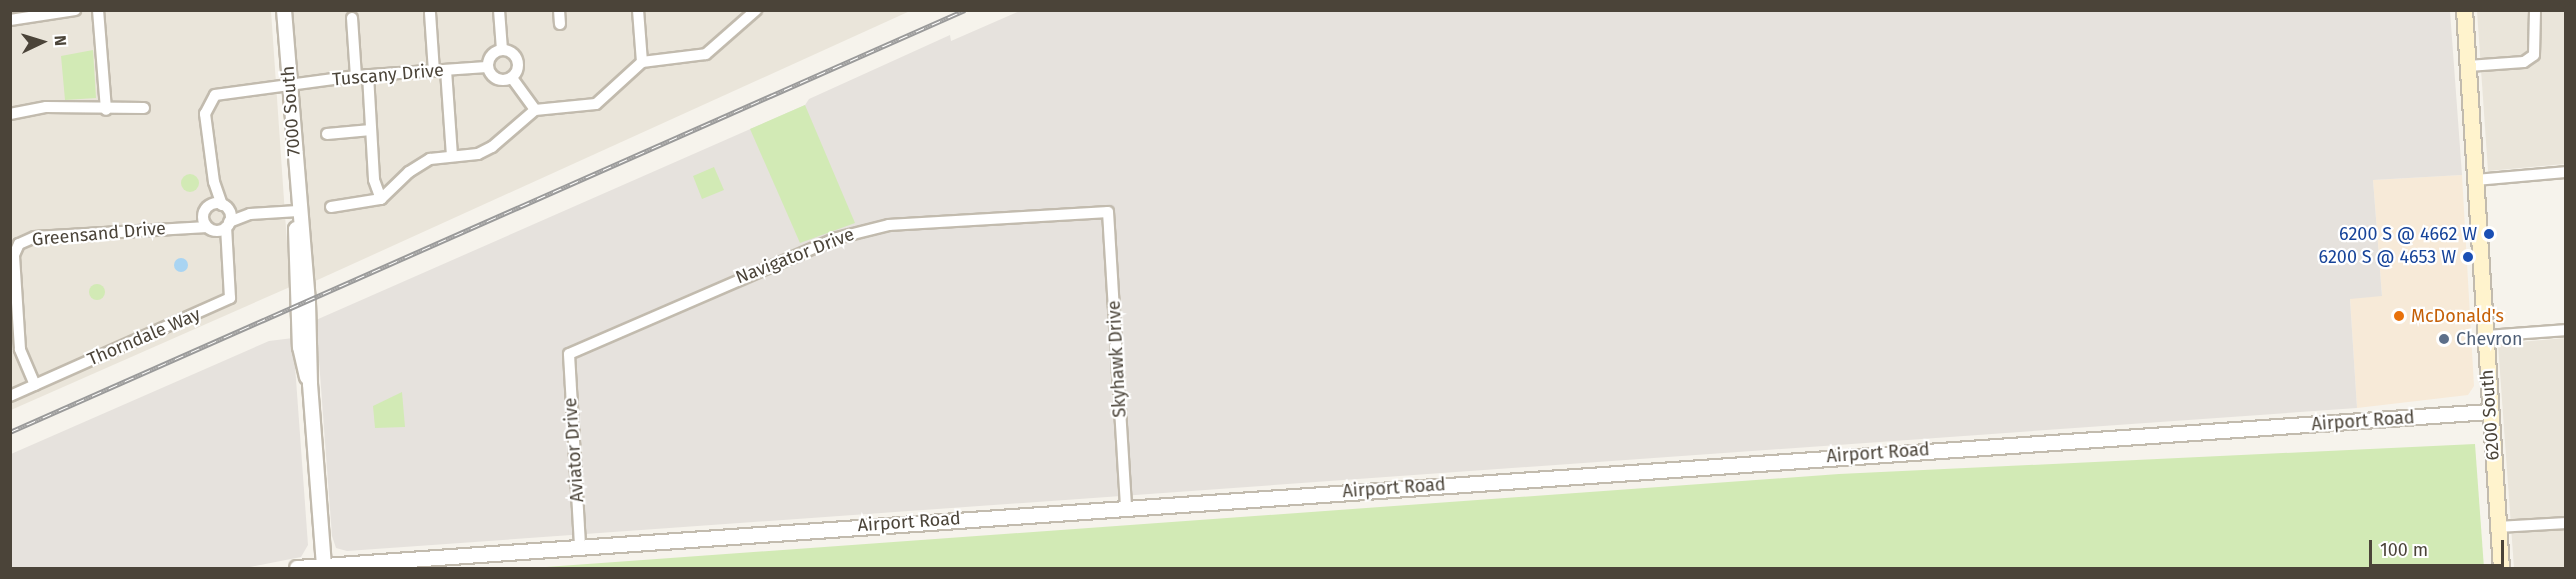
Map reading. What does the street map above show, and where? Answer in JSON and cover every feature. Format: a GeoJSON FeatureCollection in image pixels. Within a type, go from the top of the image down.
{"type":"FeatureCollection","features":[{"type":"Feature","properties":{"kind":"main road","name":"6200 South"},"geometry":{"type":"LineString","coordinates":[[2464,10],[2501,568]]}},
{"type":"Feature","properties":{"kind":"street"},"geometry":{"type":"LineString","coordinates":[[10,20],[75,10]]}},
{"type":"Feature","properties":{"kind":"street"},"geometry":{"type":"LineString","coordinates":[[98,10],[106,110]]}},
{"type":"Feature","properties":{"kind":"street","name":"7000 South"},"geometry":{"type":"LineString","coordinates":[[284,10],[298,211],[308,302],[310,384],[324,564]]}},
{"type":"Feature","properties":{"kind":"street"},"geometry":{"type":"LineString","coordinates":[[499,10],[502,50]]}},
{"type":"Feature","properties":{"kind":"street"},"geometry":{"type":"LineString","coordinates":[[560,10],[560,24]]}},
{"type":"Feature","properties":{"kind":"street"},"geometry":{"type":"LineString","coordinates":[[638,10],[642,62]]}},
{"type":"Feature","properties":{"kind":"street"},"geometry":{"type":"LineString","coordinates":[[2468,66],[2524,62],[2534,55],[2535,10]]}},
{"type":"Feature","properties":{"kind":"street"},"geometry":{"type":"LineString","coordinates":[[331,207],[381,200],[420,164],[452,156],[478,154],[492,147],[535,110],[596,104],[642,62],[706,54],[748,12]]}},
{"type":"Feature","properties":{"kind":"street"},"geometry":{"type":"LineString","coordinates":[[430,13],[434,71]]}},
{"type":"Feature","properties":{"kind":"street"},"geometry":{"type":"LineString","coordinates":[[352,18],[356,76]]}},
{"type":"Feature","properties":{"kind":"street"},"geometry":{"type":"LineString","coordinates":[[502,50],[517,59],[518,69],[512,78],[498,80],[487,67],[492,54],[502,50]]}},
{"type":"Feature","properties":{"kind":"street","name":"Tuscany Drive"},"geometry":{"type":"LineString","coordinates":[[289,85],[356,76],[487,67]]}},
{"type":"Feature","properties":{"kind":"street"},"geometry":{"type":"LineString","coordinates":[[446,70],[452,156]]}},
{"type":"Feature","properties":{"kind":"street"},"geometry":{"type":"LineString","coordinates":[[368,75],[374,180],[381,200]]}},
{"type":"Feature","properties":{"kind":"street"},"geometry":{"type":"LineString","coordinates":[[512,78],[535,110]]}},
{"type":"Feature","properties":{"kind":"street"},"geometry":{"type":"LineString","coordinates":[[220,227],[225,207],[214,182],[205,114],[210,98],[220,92],[289,85]]}},
{"type":"Feature","properties":{"kind":"street"},"geometry":{"type":"LineString","coordinates":[[10,114],[46,107],[106,110],[144,108]]}},
{"type":"Feature","properties":{"kind":"street"},"geometry":{"type":"LineString","coordinates":[[327,134],[371,130]]}},
{"type":"Feature","properties":{"kind":"street"},"geometry":{"type":"LineString","coordinates":[[2475,180],[2565,172]]}},
{"type":"Feature","properties":{"kind":"street"},"geometry":{"type":"LineString","coordinates":[[206,211],[214,182]]}},
{"type":"Feature","properties":{"kind":"street"},"geometry":{"type":"LineString","coordinates":[[206,211],[225,207]]}},
{"type":"Feature","properties":{"kind":"street","name":"Greensand Drive"},"geometry":{"type":"LineString","coordinates":[[225,207],[250,214],[298,211]]}},
{"type":"Feature","properties":{"kind":"street"},"geometry":{"type":"LineString","coordinates":[[206,211],[220,227]]}},
{"type":"Feature","properties":{"kind":"street","name":"Greensand Drive"},"geometry":{"type":"LineString","coordinates":[[183,226],[206,211]]}},
{"type":"Feature","properties":{"kind":"street","name":"Navigator Drive"},"geometry":{"type":"LineString","coordinates":[[569,354],[795,254],[875,227],[1108,212]]}},
{"type":"Feature","properties":{"kind":"street","name":"Skyhawk Drive"},"geometry":{"type":"LineString","coordinates":[[1108,212],[1126,507]]}},
{"type":"Feature","properties":{"kind":"street","name":"Greensand Drive"},"geometry":{"type":"LineString","coordinates":[[35,385],[20,349],[14,255],[19,244],[35,237],[183,226],[220,227],[250,214]]}},
{"type":"Feature","properties":{"kind":"street","name":"Thorndale Way"},"geometry":{"type":"LineString","coordinates":[[10,396],[230,298],[227,247],[220,227]]}},
{"type":"Feature","properties":{"kind":"street"},"geometry":{"type":"LineString","coordinates":[[2485,336],[2565,330]]}},
{"type":"Feature","properties":{"kind":"street","name":"Aviator Drive"},"geometry":{"type":"LineString","coordinates":[[569,354],[580,545]]}},
{"type":"Feature","properties":{"kind":"street","name":"Airport Road"},"geometry":{"type":"LineString","coordinates":[[297,568],[580,545],[2490,412]]}},
{"type":"Feature","properties":{"kind":"street"},"geometry":{"type":"LineString","coordinates":[[2498,527],[2565,523]]}},
{"type":"Feature","properties":{"kind":"shaded area"},"geometry":{"type":"Polygon","coordinates":[[[293,10],[910,11],[313,282],[293,10]]]}},
{"type":"Feature","properties":{"kind":"shaded area"},"geometry":{"type":"Polygon","coordinates":[[[11,11],[271,11],[290,287],[11,410],[11,11]]]}},
{"type":"Feature","properties":{"kind":"shaded area"},"geometry":{"type":"Polygon","coordinates":[[[1020,11],[2450,11],[2462,175],[2373,180],[2382,296],[2350,299],[2357,408],[347,551],[336,548],[332,536],[316,320],[805,105],[809,99],[950,35],[951,41],[1020,11]]]}},
{"type":"Feature","properties":{"kind":"shaded area"},"geometry":{"type":"Polygon","coordinates":[[[2477,11],[2565,11],[2565,164],[2488,171],[2477,11]]]}},
{"type":"Feature","properties":{"kind":"shaded area"},"geometry":{"type":"Polygon","coordinates":[[[2462,175],[2474,386],[2468,395],[2357,408],[2350,298],[2382,295],[2373,180],[2462,175]]]}},
{"type":"Feature","properties":{"kind":"shaded area"},"geometry":{"type":"Polygon","coordinates":[[[293,338],[308,545],[301,557],[245,568],[11,568],[11,454],[269,341],[293,338]]]}},
{"type":"Feature","properties":{"kind":"shaded area"},"geometry":{"type":"Polygon","coordinates":[[[2565,338],[2565,568],[2514,568],[2498,344],[2565,338]]]}},
{"type":"Feature","properties":{"kind":"green space"},"geometry":{"type":"Polygon","coordinates":[[[93,50],[96,98],[65,100],[61,56],[93,50]]]}},
{"type":"Feature","properties":{"kind":"green space"},"geometry":{"type":"Polygon","coordinates":[[[805,105],[855,223],[800,243],[750,129],[805,105]]]}},
{"type":"Feature","properties":{"kind":"green space"},"geometry":{"type":"Polygon","coordinates":[[[714,167],[724,190],[702,199],[693,176],[714,167]]]}},
{"type":"Feature","properties":{"kind":"green space"},"geometry":{"type":"Polygon","coordinates":[[[190,174],[197,176],[199,183],[197,190],[190,192],[183,190],[181,183],[183,176],[190,174]]]}},
{"type":"Feature","properties":{"kind":"green space"},"geometry":{"type":"Polygon","coordinates":[[[94,284],[100,284],[105,292],[103,298],[94,300],[89,295],[89,289],[94,284]]]}},
{"type":"Feature","properties":{"kind":"green space"},"geometry":{"type":"Polygon","coordinates":[[[402,392],[405,427],[375,428],[373,406],[402,392]]]}},
{"type":"Feature","properties":{"kind":"green space"},"geometry":{"type":"Polygon","coordinates":[[[2475,444],[2484,568],[532,568],[1839,474],[2475,444]]]}},
{"type":"Feature","properties":{"kind":"water"},"geometry":{"type":"Polygon","coordinates":[[[181,258],[186,260],[188,265],[186,270],[181,272],[176,270],[174,265],[176,260],[181,258]]]}},
{"type":"Feature","properties":{"kind":"railway"},"geometry":{"type":"LineString","coordinates":[[10,432],[965,10]]}},
{"type":"Feature","properties":{"kind":"place","name":"6200 S @ 4662 W"},"geometry":{"type":"Point","coordinates":[2489,234]}},
{"type":"Feature","properties":{"kind":"place","name":"6200 S @ 4653 W"},"geometry":{"type":"Point","coordinates":[2468,257]}},
{"type":"Feature","properties":{"kind":"place","name":"McDonald's"},"geometry":{"type":"Point","coordinates":[2399,316]}},
{"type":"Feature","properties":{"kind":"place","name":"Chevron"},"geometry":{"type":"Point","coordinates":[2444,339]}}]}
